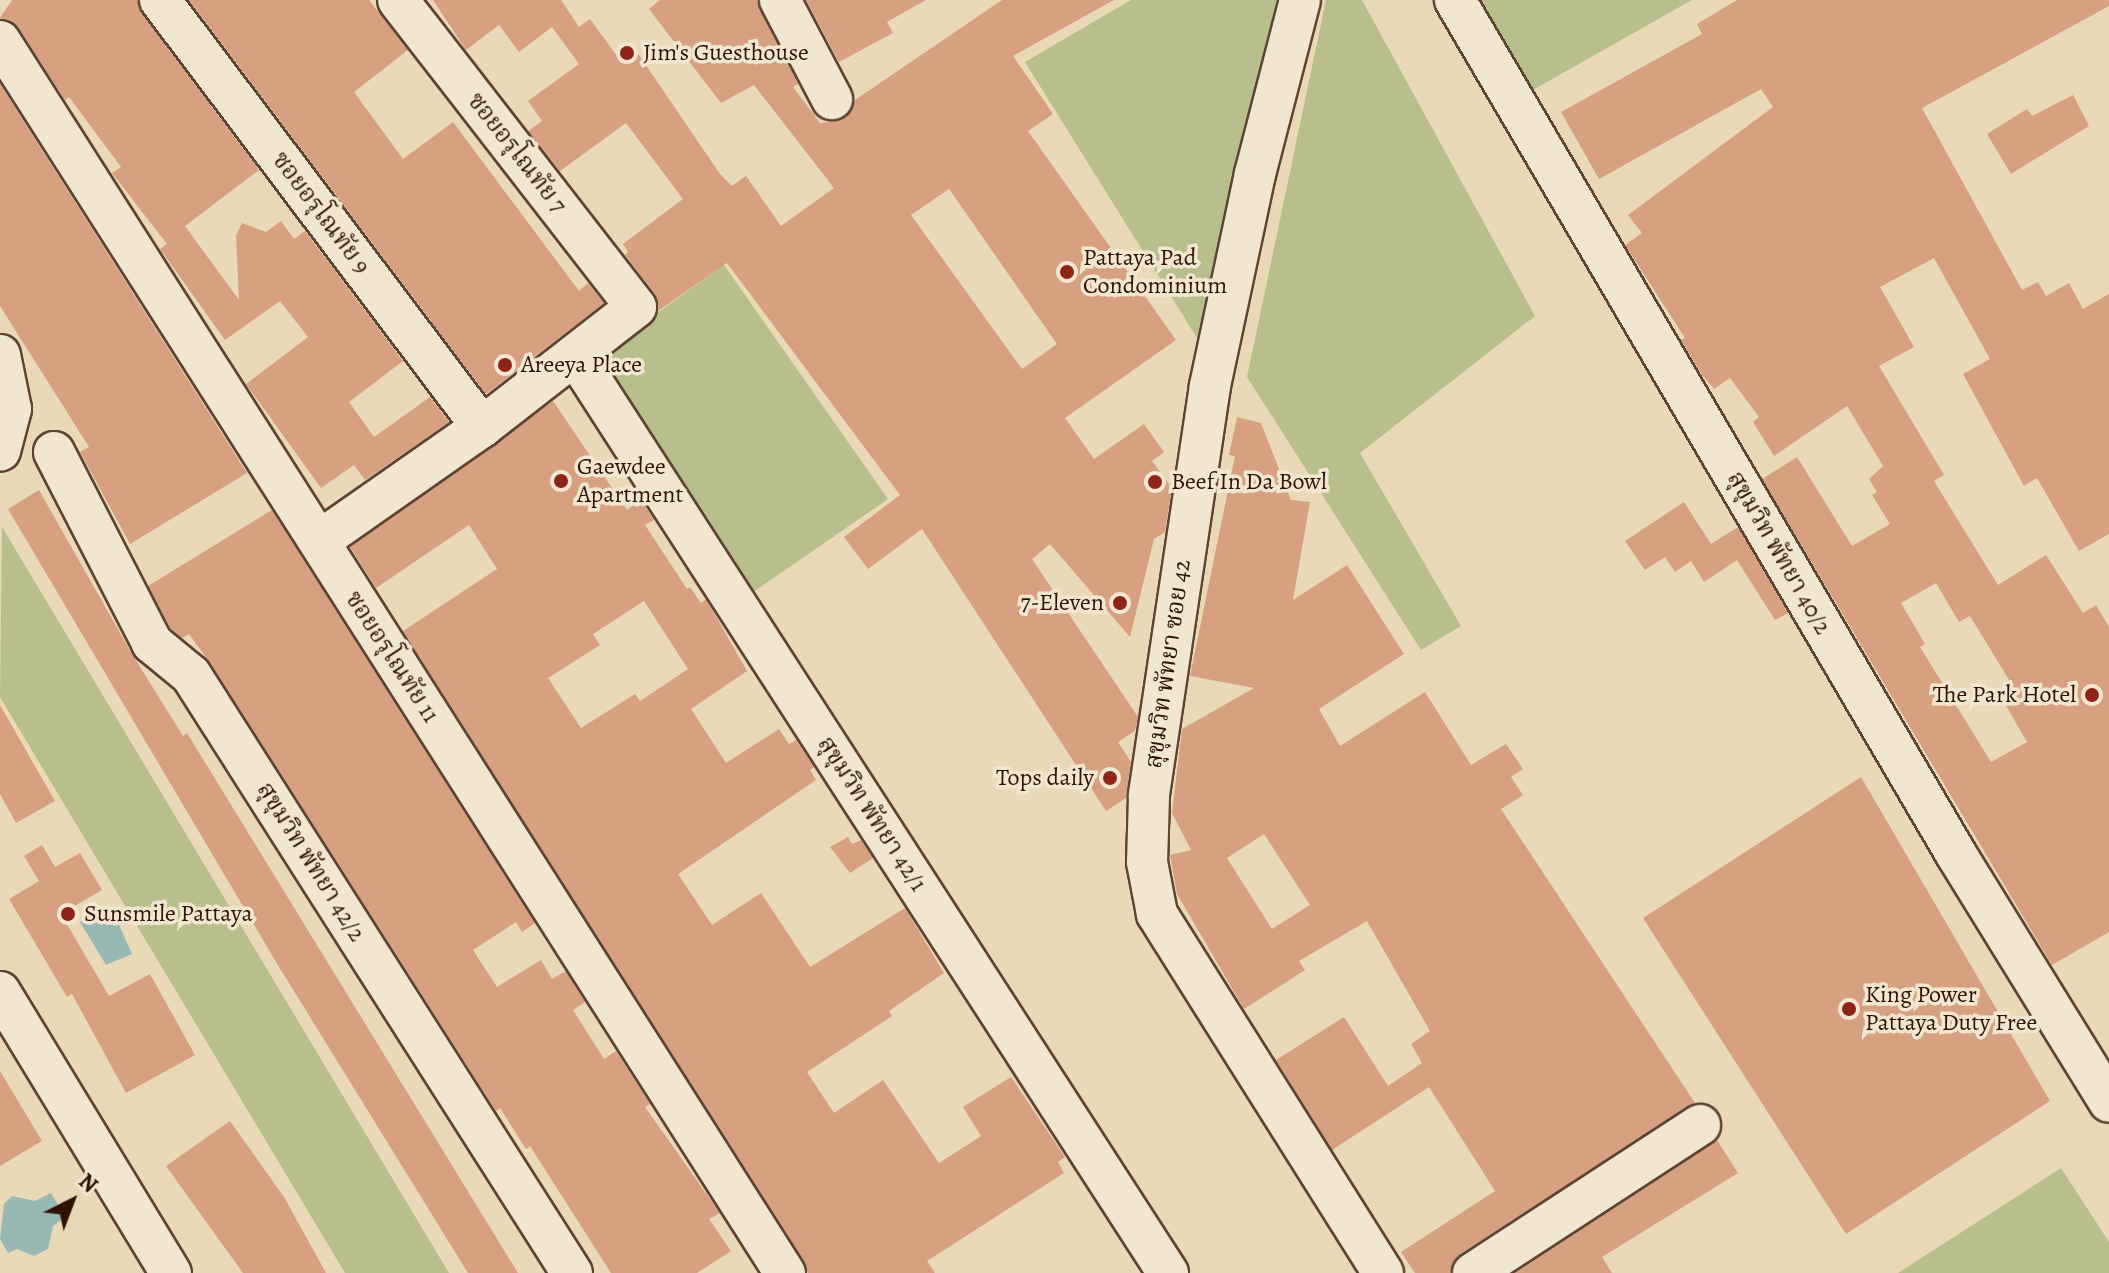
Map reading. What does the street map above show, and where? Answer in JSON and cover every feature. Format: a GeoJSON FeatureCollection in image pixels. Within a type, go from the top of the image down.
{"type":"FeatureCollection","features":[{"type":"Feature","properties":{"kind":"street","name":"ซอยอรุโณทัย 9"},"geometry":{"type":"LineString","coordinates":[[160,0],[482,427]]}},
{"type":"Feature","properties":{"kind":"street","name":"ซอยอรุโณทัย 7"},"geometry":{"type":"LineString","coordinates":[[398,0],[636,307],[575,355]]}},
{"type":"Feature","properties":{"kind":"street"},"geometry":{"type":"LineString","coordinates":[[780,0],[832,99]]}},
{"type":"Feature","properties":{"kind":"street","name":"สุขุมวิท พัทยา ซอย 42"},"geometry":{"type":"LineString","coordinates":[[1300,0],[1255,174],[1210,386],[1152,769],[1147,862],[1157,914],[1383,1273]]}},
{"type":"Feature","properties":{"kind":"street","name":"สุขุมวิท พัทยา 40/2"},"geometry":{"type":"LineString","coordinates":[[1455,0],[1948,840],[2109,1102]]}},
{"type":"Feature","properties":{"kind":"street","name":"ซอยอรุโณทัย 11"},"geometry":{"type":"LineString","coordinates":[[0,41],[785,1273]]}},
{"type":"Feature","properties":{"kind":"street"},"geometry":{"type":"LineString","coordinates":[[0,355],[11,409],[0,451]]}},
{"type":"Feature","properties":{"kind":"street"},"geometry":{"type":"LineString","coordinates":[[319,541],[482,427],[575,355]]}},
{"type":"Feature","properties":{"kind":"street","name":"สุขุมวิท พัทยา 42/1"},"geometry":{"type":"LineString","coordinates":[[575,355],[1168,1273]]}},
{"type":"Feature","properties":{"kind":"street","name":"สุขุมวิท พัทยา 42/2"},"geometry":{"type":"LineString","coordinates":[[54,452],[152,643],[191,675],[572,1273]]}},
{"type":"Feature","properties":{"kind":"street"},"geometry":{"type":"LineString","coordinates":[[0,992],[171,1273]]}},
{"type":"Feature","properties":{"kind":"street"},"geometry":{"type":"LineString","coordinates":[[1473,1273],[1700,1125]]}},
{"type":"Feature","properties":{"kind":"green space"},"geometry":{"type":"Polygon","coordinates":[[[1131,0],[1284,0],[1197,338],[1025,62],[1131,0]]]}},
{"type":"Feature","properties":{"kind":"green space"},"geometry":{"type":"Polygon","coordinates":[[[1326,0],[1362,0],[1535,316],[1360,453],[1461,626],[1421,650],[1247,377],[1326,0]]]}},
{"type":"Feature","properties":{"kind":"green space"},"geometry":{"type":"Polygon","coordinates":[[[1476,0],[1692,0],[1531,91],[1476,0]]]}},
{"type":"Feature","properties":{"kind":"green space"},"geometry":{"type":"Polygon","coordinates":[[[724,265],[888,499],[752,593],[596,357],[724,265]]]}},
{"type":"Feature","properties":{"kind":"green space"},"geometry":{"type":"Polygon","coordinates":[[[2,527],[449,1273],[345,1273],[0,697],[2,527]]]}},
{"type":"Feature","properties":{"kind":"green space"},"geometry":{"type":"Polygon","coordinates":[[[2061,1168],[2109,1242],[2109,1273],[1898,1273],[2061,1168]]]}},
{"type":"Feature","properties":{"kind":"water"},"geometry":{"type":"Polygon","coordinates":[[[103,908],[106,913],[112,909],[132,954],[106,965],[80,922],[103,908]]]}},
{"type":"Feature","properties":{"kind":"water"},"geometry":{"type":"Polygon","coordinates":[[[51,1193],[65,1217],[53,1226],[48,1249],[34,1256],[17,1249],[8,1253],[0,1239],[4,1204],[12,1196],[35,1201],[51,1193]]]}},
{"type":"Feature","properties":{"kind":"building"},"geometry":{"type":"Polygon","coordinates":[[[12,0],[137,0],[142,14],[259,170],[185,226],[239,300],[236,236],[242,223],[266,232],[281,221],[294,239],[305,231],[403,361],[349,402],[374,437],[430,397],[449,422],[365,480],[354,465],[321,488],[246,384],[308,337],[280,301],[225,340],[160,249],[167,244],[112,173],[121,167],[69,97],[65,100],[19,29],[0,18],[12,0]]]}},
{"type":"Feature","properties":{"kind":"building"},"geometry":{"type":"Polygon","coordinates":[[[189,0],[369,0],[408,50],[354,92],[403,159],[453,122],[579,291],[588,283],[604,303],[486,394],[189,0]]]}},
{"type":"Feature","properties":{"kind":"building"},"geometry":{"type":"Polygon","coordinates":[[[433,0],[561,0],[579,27],[590,19],[622,63],[637,52],[720,174],[732,186],[746,176],[781,226],[834,188],[754,85],[721,103],[649,9],[660,0],[757,0],[798,84],[793,87],[820,123],[843,119],[855,100],[1002,0],[1114,0],[1013,56],[1053,114],[1028,131],[1176,340],[1065,418],[1094,459],[1144,424],[1164,452],[1152,461],[1172,488],[1165,532],[1154,539],[1130,637],[1050,544],[1032,559],[1138,717],[1135,731],[1118,742],[1131,762],[1126,798],[1106,811],[922,529],[868,569],[844,537],[900,495],[727,263],[658,311],[655,294],[625,255],[628,252],[623,244],[683,199],[626,123],[560,171],[528,131],[542,121],[528,101],[579,64],[552,27],[519,52],[499,25],[466,50],[433,0]],[[949,189],[911,215],[1022,369],[1057,344],[949,189]]]}},
{"type":"Feature","properties":{"kind":"building"},"geometry":{"type":"Polygon","coordinates":[[[806,0],[926,0],[887,22],[893,33],[839,62],[806,0]]]}},
{"type":"Feature","properties":{"kind":"building"},"geometry":{"type":"Polygon","coordinates":[[[1737,0],[2109,0],[2109,6],[1922,108],[2022,290],[2038,282],[2046,296],[2069,283],[2083,309],[2109,294],[2109,534],[2079,551],[2037,478],[2024,486],[1963,374],[1990,359],[1934,258],[1880,287],[1914,347],[1879,366],[1944,475],[1934,481],[1998,585],[2046,555],[2083,613],[2096,605],[2109,627],[2109,932],[2052,965],[1762,479],[1797,457],[1852,546],[1890,524],[1872,495],[1877,492],[1869,479],[1883,466],[1847,406],[1774,456],[1753,422],[1759,417],[1730,378],[1714,389],[1702,375],[1681,340],[1685,338],[1625,245],[1642,233],[1628,215],[1773,107],[1761,89],[1599,179],[1561,112],[1702,34],[1697,24],[1737,0]],[[1936,583],[1901,603],[1925,644],[1920,647],[1991,762],[2027,742],[2000,695],[2014,688],[1970,616],[1959,622],[1936,583]]]}},
{"type":"Feature","properties":{"kind":"building"},"geometry":{"type":"Polygon","coordinates":[[[0,84],[247,473],[130,544],[80,452],[89,447],[0,306],[0,84]]]}},
{"type":"Feature","properties":{"kind":"building"},"geometry":{"type":"Polygon","coordinates":[[[2073,95],[2089,126],[2011,174],[1987,134],[2027,109],[2032,116],[2073,95]]]}},
{"type":"Feature","properties":{"kind":"building"},"geometry":{"type":"Polygon","coordinates":[[[553,401],[627,510],[641,500],[654,520],[645,525],[687,589],[690,587],[701,603],[706,599],[747,671],[691,709],[726,763],[779,729],[789,744],[796,740],[814,767],[810,770],[816,780],[678,874],[712,925],[761,893],[810,967],[905,908],[944,973],[889,1011],[892,1016],[807,1072],[834,1113],[883,1080],[939,1163],[981,1136],[963,1107],[1011,1077],[1065,1157],[1058,1162],[1064,1173],[927,1261],[935,1273],[808,1273],[403,631],[497,569],[469,525],[376,588],[350,547],[553,401]],[[644,601],[593,634],[600,645],[548,678],[581,728],[635,694],[640,701],[688,669],[644,601]]]}},
{"type":"Feature","properties":{"kind":"building"},"geometry":{"type":"Polygon","coordinates":[[[1237,417],[1261,423],[1291,500],[1310,502],[1293,600],[1347,565],[1404,654],[1319,709],[1340,746],[1425,692],[1471,765],[1506,744],[1523,769],[1511,777],[1523,795],[1501,809],[1695,1103],[1460,1254],[1450,1273],[1415,1273],[1401,1252],[1495,1191],[1429,1087],[1332,1150],[1276,1060],[1344,1017],[1388,1086],[1422,1063],[1411,1044],[1430,1031],[1367,921],[1299,961],[1305,970],[1244,1009],[1177,894],[1170,855],[1191,850],[1172,813],[1182,729],[1254,688],[1190,676],[1235,456],[1229,455],[1237,417]],[[1264,834],[1227,858],[1272,929],[1310,905],[1264,834]]]}},
{"type":"Feature","properties":{"kind":"building"},"geometry":{"type":"Polygon","coordinates":[[[39,490],[132,654],[183,736],[187,733],[518,1273],[468,1273],[276,962],[8,509],[39,490]]]}},
{"type":"Feature","properties":{"kind":"building"},"geometry":{"type":"Polygon","coordinates":[[[1684,502],[1711,544],[1738,527],[1788,613],[1775,620],[1737,560],[1704,582],[1691,561],[1675,572],[1665,557],[1645,570],[1625,541],[1684,502]]]}},
{"type":"Feature","properties":{"kind":"building"},"geometry":{"type":"Polygon","coordinates":[[[272,510],[535,923],[522,932],[516,922],[473,950],[497,987],[541,960],[552,979],[566,971],[585,1002],[573,1010],[604,1059],[616,1051],[650,1104],[645,1107],[720,1213],[709,1219],[731,1251],[697,1273],[611,1273],[530,1146],[526,1149],[500,1108],[496,1111],[210,663],[189,634],[182,638],[170,628],[148,586],[272,510]]]}},
{"type":"Feature","properties":{"kind":"building"},"geometry":{"type":"Polygon","coordinates":[[[0,705],[55,801],[16,823],[0,794],[0,705]]]}},
{"type":"Feature","properties":{"kind":"building","name":"King Power Pattaya Duty Free"},"geometry":{"type":"Polygon","coordinates":[[[1861,777],[2050,1101],[1846,1234],[1643,918],[1861,777]]]}},
{"type":"Feature","properties":{"kind":"building"},"geometry":{"type":"Polygon","coordinates":[[[848,837],[852,844],[861,840],[873,858],[850,873],[830,847],[848,837]]]}},
{"type":"Feature","properties":{"kind":"building"},"geometry":{"type":"Polygon","coordinates":[[[42,845],[55,867],[80,853],[102,890],[61,914],[109,996],[150,974],[195,1055],[126,1093],[72,994],[67,997],[9,899],[39,881],[24,856],[42,845]]]}},
{"type":"Feature","properties":{"kind":"building"},"geometry":{"type":"Polygon","coordinates":[[[0,1071],[42,1141],[0,1166],[0,1071]]]}},
{"type":"Feature","properties":{"kind":"building"},"geometry":{"type":"Polygon","coordinates":[[[230,1121],[284,1197],[326,1273],[243,1273],[166,1166],[230,1121]]]}},
{"type":"Feature","properties":{"kind":"building"},"geometry":{"type":"Polygon","coordinates":[[[1717,1140],[1738,1173],[1602,1257],[1612,1273],[1515,1273],[1717,1140]]]}},
{"type":"Feature","properties":{"kind":"place","name":"Jim's Guesthouse"},"geometry":{"type":"Point","coordinates":[627,53]}},
{"type":"Feature","properties":{"kind":"place","name":"Pattaya Pad Condominium"},"geometry":{"type":"Point","coordinates":[1067,272]}},
{"type":"Feature","properties":{"kind":"place","name":"Areeya Place"},"geometry":{"type":"Point","coordinates":[505,365]}},
{"type":"Feature","properties":{"kind":"place","name":"Gaewdee Apartment"},"geometry":{"type":"Point","coordinates":[561,481]}},
{"type":"Feature","properties":{"kind":"place","name":"Beef In Da Bowl"},"geometry":{"type":"Point","coordinates":[1155,482]}},
{"type":"Feature","properties":{"kind":"place","name":"7-Eleven"},"geometry":{"type":"Point","coordinates":[1120,603]}},
{"type":"Feature","properties":{"kind":"place","name":"The Park Hotel"},"geometry":{"type":"Point","coordinates":[2092,695]}},
{"type":"Feature","properties":{"kind":"place","name":"Tops daily"},"geometry":{"type":"Point","coordinates":[1110,778]}},
{"type":"Feature","properties":{"kind":"place","name":"Sunsmile Pattaya"},"geometry":{"type":"Point","coordinates":[68,914]}},
{"type":"Feature","properties":{"kind":"place","name":"King Power Pattaya Duty Free"},"geometry":{"type":"Point","coordinates":[1849,1009]}}]}
